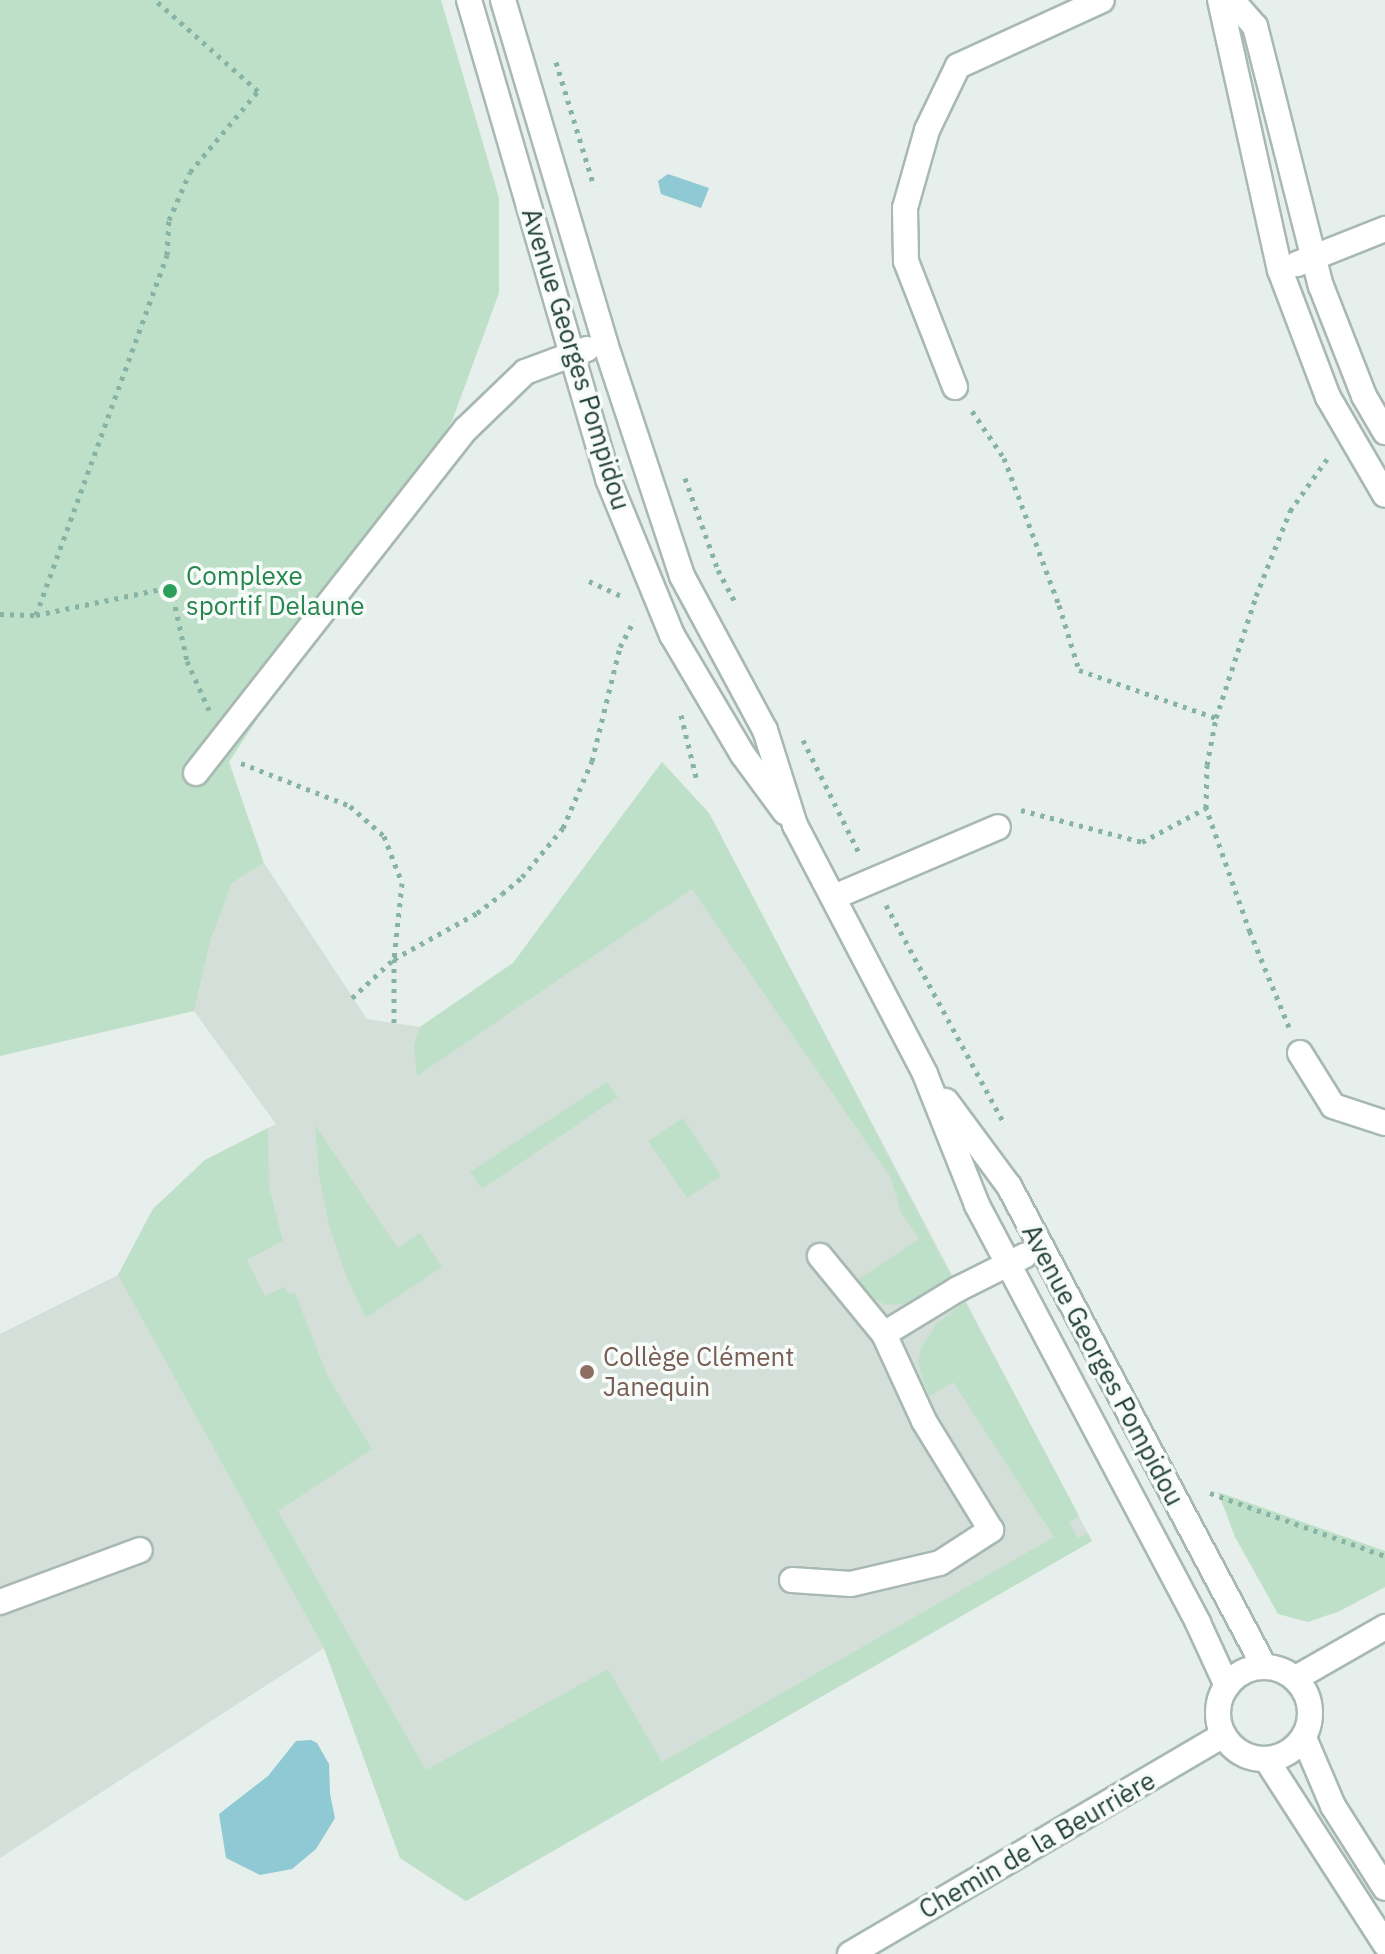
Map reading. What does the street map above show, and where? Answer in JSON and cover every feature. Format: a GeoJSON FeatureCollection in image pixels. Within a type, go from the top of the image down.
{"type":"FeatureCollection","features":[{"type":"Feature","properties":{"kind":"street","name":"Avenue Georges Pompidou"},"geometry":{"type":"LineString","coordinates":[[469,0],[574,352],[608,479],[672,635],[743,755],[795,825],[834,897],[925,1074],[977,1205],[1011,1263],[1198,1623],[1227,1686]]}},
{"type":"Feature","properties":{"kind":"street","name":"Avenue Georges Pompidou"},"geometry":{"type":"LineString","coordinates":[[503,0],[605,343],[682,576],[765,730],[795,825]]}},
{"type":"Feature","properties":{"kind":"street"},"geometry":{"type":"LineString","coordinates":[[955,387],[906,261],[905,208],[927,130],[958,66],[1102,0]]}},
{"type":"Feature","properties":{"kind":"street"},"geometry":{"type":"LineString","coordinates":[[1220,0],[1280,270],[1328,397],[1385,495]]}},
{"type":"Feature","properties":{"kind":"street"},"geometry":{"type":"LineString","coordinates":[[1232,0],[1255,26],[1313,259],[1364,396],[1385,432]]}},
{"type":"Feature","properties":{"kind":"street"},"geometry":{"type":"LineString","coordinates":[[1280,270],[1385,229]]}},
{"type":"Feature","properties":{"kind":"street"},"geometry":{"type":"LineString","coordinates":[[196,773],[466,429],[515,378],[535,366],[605,343]]}},
{"type":"Feature","properties":{"kind":"street"},"geometry":{"type":"LineString","coordinates":[[834,897],[998,827]]}},
{"type":"Feature","properties":{"kind":"street"},"geometry":{"type":"LineString","coordinates":[[1300,1053],[1333,1106],[1385,1123]]}},
{"type":"Feature","properties":{"kind":"street","name":"Avenue Georges Pompidou"},"geometry":{"type":"LineString","coordinates":[[925,1074],[1009,1186],[1264,1666]]}},
{"type":"Feature","properties":{"kind":"street"},"geometry":{"type":"LineString","coordinates":[[884,1334],[958,1289],[1041,1247]]}},
{"type":"Feature","properties":{"kind":"street"},"geometry":{"type":"LineString","coordinates":[[792,1580],[851,1584],[940,1563],[991,1530],[924,1421],[884,1334],[820,1256]]}},
{"type":"Feature","properties":{"kind":"street"},"geometry":{"type":"LineString","coordinates":[[0,1602],[140,1550]]}},
{"type":"Feature","properties":{"kind":"street"},"geometry":{"type":"LineString","coordinates":[[1296,1678],[1385,1627]]}},
{"type":"Feature","properties":{"kind":"street"},"geometry":{"type":"LineString","coordinates":[[1264,1666],[1296,1678],[1308,1697],[1310,1707],[1311,1718],[1304,1738],[1294,1749],[1266,1759],[1242,1753],[1224,1735],[1218,1719],[1219,1701],[1227,1686],[1237,1675],[1264,1666]]}},
{"type":"Feature","properties":{"kind":"street","name":"Chemin de la Beurrière"},"geometry":{"type":"LineString","coordinates":[[850,1954],[1224,1735]]}},
{"type":"Feature","properties":{"kind":"street"},"geometry":{"type":"LineString","coordinates":[[1304,1738],[1333,1806],[1385,1888]]}},
{"type":"Feature","properties":{"kind":"street"},"geometry":{"type":"LineString","coordinates":[[1266,1759],[1385,1944]]}},
{"type":"Feature","properties":{"kind":"path"},"geometry":{"type":"LineString","coordinates":[[36,615],[167,255],[169,220],[190,172],[258,91],[155,0]]}},
{"type":"Feature","properties":{"kind":"path"},"geometry":{"type":"LineString","coordinates":[[553,52],[597,199]]}},
{"type":"Feature","properties":{"kind":"path"},"geometry":{"type":"LineString","coordinates":[[955,387],[1004,458],[1059,605],[1079,670],[1216,718]]}},
{"type":"Feature","properties":{"kind":"path"},"geometry":{"type":"LineString","coordinates":[[1300,1053],[1250,932],[1206,808],[1207,765],[1216,718],[1256,596],[1290,511],[1328,460],[1323,447]]}},
{"type":"Feature","properties":{"kind":"path"},"geometry":{"type":"LineString","coordinates":[[682,468],[718,570],[739,612]]}},
{"type":"Feature","properties":{"kind":"path"},"geometry":{"type":"LineString","coordinates":[[0,614],[36,615],[171,587],[187,661],[214,721],[212,752],[350,806],[384,836],[402,883],[394,959],[394,1023]]}},
{"type":"Feature","properties":{"kind":"path"},"geometry":{"type":"LineString","coordinates":[[352,998],[394,959],[477,913],[502,894],[522,877],[563,828],[592,761],[620,647],[637,616]]}},
{"type":"Feature","properties":{"kind":"path"},"geometry":{"type":"LineString","coordinates":[[796,725],[873,881],[1010,1134]]}},
{"type":"Feature","properties":{"kind":"path"},"geometry":{"type":"LineString","coordinates":[[998,827],[1024,808],[1142,842],[1206,808]]}},
{"type":"Feature","properties":{"kind":"path"},"geometry":{"type":"LineString","coordinates":[[1202,1480],[1215,1507]]}},
{"type":"Feature","properties":{"kind":"path"},"geometry":{"type":"LineString","coordinates":[[1210,1493],[1385,1556]]}},
{"type":"Feature","properties":{"kind":"shaded area","name":"Collège Clément Janequin"},"geometry":{"type":"Polygon","coordinates":[[[662,762],[709,813],[1092,1541],[466,1901],[400,1858],[324,1648],[0,1858],[0,1334],[118,1275],[153,1209],[205,1160],[276,1124],[194,1011],[211,939],[232,883],[264,863],[367,1019],[420,1027],[513,963],[662,762]]]}},
{"type":"Feature","properties":{"kind":"green space","name":"Complexe sportif Delaune"},"geometry":{"type":"Polygon","coordinates":[[[0,0],[441,0],[499,198],[499,293],[452,421],[229,762],[264,863],[232,883],[211,939],[194,1011],[0,1056],[0,0]]]}},
{"type":"Feature","properties":{"kind":"green space"},"geometry":{"type":"Polygon","coordinates":[[[662,762],[709,813],[951,1276],[915,1303],[885,1305],[867,1294],[856,1281],[919,1239],[901,1213],[891,1178],[692,889],[417,1076],[414,1045],[420,1027],[513,963],[662,762]]]}},
{"type":"Feature","properties":{"kind":"green space"},"geometry":{"type":"Polygon","coordinates":[[[607,1082],[618,1097],[482,1189],[470,1172],[607,1082]]]}},
{"type":"Feature","properties":{"kind":"green space"},"geometry":{"type":"Polygon","coordinates":[[[683,1118],[721,1176],[687,1198],[648,1141],[683,1118]]]}},
{"type":"Feature","properties":{"kind":"green space"},"geometry":{"type":"Polygon","coordinates":[[[315,1125],[398,1248],[420,1233],[442,1267],[366,1318],[346,1276],[329,1225],[319,1175],[315,1125]]]}},
{"type":"Feature","properties":{"kind":"green space"},"geometry":{"type":"Polygon","coordinates":[[[268,1128],[269,1187],[283,1241],[247,1260],[265,1296],[284,1287],[289,1294],[295,1293],[328,1377],[372,1449],[278,1511],[426,1770],[608,1669],[662,1762],[1054,1537],[953,1382],[930,1396],[924,1384],[918,1362],[921,1348],[937,1323],[965,1302],[1079,1516],[1069,1522],[1078,1538],[1088,1533],[1092,1541],[466,1901],[400,1858],[324,1648],[118,1275],[153,1209],[205,1160],[268,1128]]]}},
{"type":"Feature","properties":{"kind":"green space"},"geometry":{"type":"Polygon","coordinates":[[[1218,1492],[1385,1551],[1385,1587],[1340,1611],[1308,1622],[1278,1614],[1235,1537],[1218,1492]]]}},
{"type":"Feature","properties":{"kind":"water"},"geometry":{"type":"Polygon","coordinates":[[[668,174],[709,188],[701,208],[661,194],[658,181],[668,174]]]}},
{"type":"Feature","properties":{"kind":"water"},"geometry":{"type":"Polygon","coordinates":[[[311,1740],[317,1743],[329,1764],[335,1818],[316,1849],[292,1869],[260,1875],[226,1858],[219,1814],[268,1776],[296,1741],[311,1740]]]}},
{"type":"Feature","properties":{"kind":"place","name":"Complexe sportif Delaune"},"geometry":{"type":"Point","coordinates":[170,591]}},
{"type":"Feature","properties":{"kind":"place","name":"Collège Clément Janequin"},"geometry":{"type":"Point","coordinates":[587,1372]}}]}
